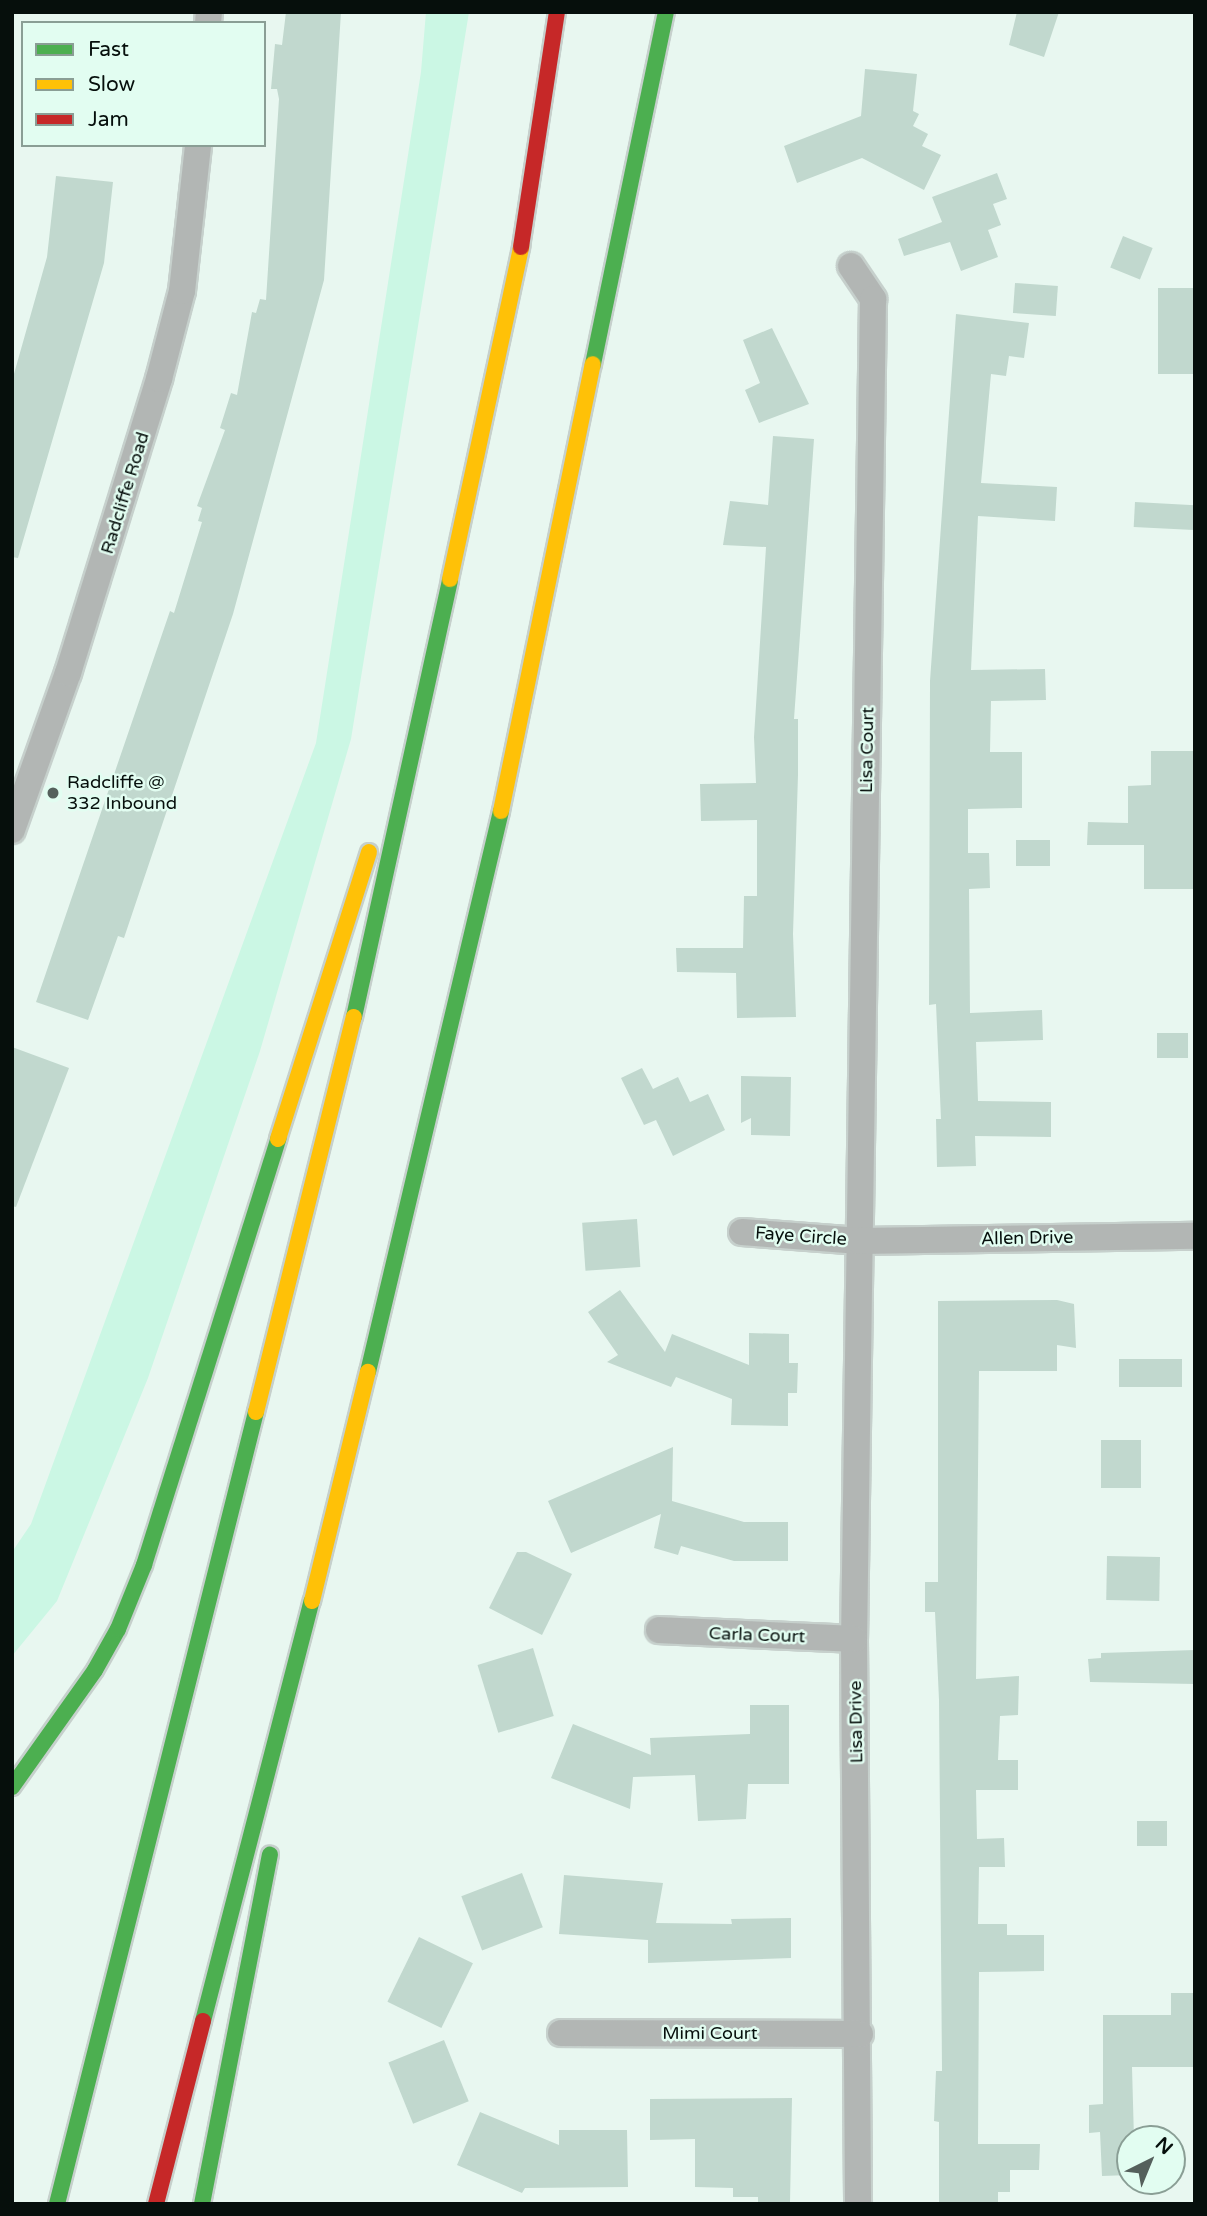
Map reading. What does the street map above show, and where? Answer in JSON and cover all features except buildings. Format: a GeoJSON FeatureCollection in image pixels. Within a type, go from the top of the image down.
{"type":"FeatureCollection","features":[{"type":"Feature","properties":{"kind":"highway"},"geometry":{"type":"LineString","coordinates":[[57,2204],[348,1046],[517,274],[557,12]]}},
{"type":"Feature","properties":{"kind":"highway"},"geometry":{"type":"LineString","coordinates":[[156,2204],[325,1549],[495,840],[666,12]]}},
{"type":"Feature","properties":{"kind":"highway"},"geometry":{"type":"LineString","coordinates":[[12,1787],[96,1670],[118,1629],[144,1565],[332,961],[431,672]]}},
{"type":"Feature","properties":{"kind":"highway"},"geometry":{"type":"LineString","coordinates":[[281,1792],[325,1549]]}},
{"type":"Feature","properties":{"kind":"highway"},"geometry":{"type":"LineString","coordinates":[[202,2204],[274,1833]]}},
{"type":"Feature","properties":{"kind":"street","name":"Radcliffe Road"},"geometry":{"type":"LineString","coordinates":[[12,830],[68,673],[159,379],[182,291],[198,147]]}},
{"type":"Feature","properties":{"kind":"street","name":"Lisa Court"},"geometry":{"type":"LineString","coordinates":[[852,266],[873,299],[860,1241]]}},
{"type":"Feature","properties":{"kind":"street","name":"Faye Circle"},"geometry":{"type":"LineString","coordinates":[[742,1232],[860,1241]]}},
{"type":"Feature","properties":{"kind":"street","name":"Allen Drive"},"geometry":{"type":"LineString","coordinates":[[860,1241],[1195,1236]]}},
{"type":"Feature","properties":{"kind":"street","name":"Lisa Drive"},"geometry":{"type":"LineString","coordinates":[[858,2204],[860,2034],[854,1639],[860,1241]]}},
{"type":"Feature","properties":{"kind":"street","name":"Carla Court"},"geometry":{"type":"LineString","coordinates":[[659,1630],[854,1639]]}},
{"type":"Feature","properties":{"kind":"street","name":"Mimi Court"},"geometry":{"type":"LineString","coordinates":[[561,2033],[860,2034]]}},
{"type":"Feature","properties":{"kind":"green space"},"geometry":{"type":"Polygon","coordinates":[[[426,12],[469,12],[351,739],[260,1051],[148,1378],[57,1601],[12,1656],[12,1552],[31,1524],[316,743],[421,72],[426,12]]]}},
{"type":"Feature","properties":{"kind":"traffic: fast"},"geometry":{"type":"LineString","coordinates":[[593,364],[666,12]]}},
{"type":"Feature","properties":{"kind":"traffic: fast"},"geometry":{"type":"LineString","coordinates":[[354,1017],[450,579]]}},
{"type":"Feature","properties":{"kind":"traffic: fast"},"geometry":{"type":"LineString","coordinates":[[368,1372],[501,811]]}},
{"type":"Feature","properties":{"kind":"traffic: fast"},"geometry":{"type":"LineString","coordinates":[[12,1787],[95,1670],[118,1629],[144,1565],[278,1139]]}},
{"type":"Feature","properties":{"kind":"traffic: fast"},"geometry":{"type":"LineString","coordinates":[[57,2204],[256,1412]]}},
{"type":"Feature","properties":{"kind":"traffic: fast"},"geometry":{"type":"LineString","coordinates":[[203,2021],[312,1601]]}},
{"type":"Feature","properties":{"kind":"traffic: fast"},"geometry":{"type":"LineString","coordinates":[[202,2204],[270,1855]]}},
{"type":"Feature","properties":{"kind":"traffic: slow"},"geometry":{"type":"LineString","coordinates":[[450,579],[521,247]]}},
{"type":"Feature","properties":{"kind":"traffic: slow"},"geometry":{"type":"LineString","coordinates":[[501,811],[593,364]]}},
{"type":"Feature","properties":{"kind":"traffic: slow"},"geometry":{"type":"LineString","coordinates":[[278,1139],[369,852]]}},
{"type":"Feature","properties":{"kind":"traffic: slow"},"geometry":{"type":"LineString","coordinates":[[256,1412],[354,1017]]}},
{"type":"Feature","properties":{"kind":"traffic: slow"},"geometry":{"type":"LineString","coordinates":[[312,1601],[368,1372]]}},
{"type":"Feature","properties":{"kind":"traffic: jam"},"geometry":{"type":"LineString","coordinates":[[521,247],[557,12]]}},
{"type":"Feature","properties":{"kind":"traffic: jam"},"geometry":{"type":"LineString","coordinates":[[156,2204],[203,2021]]}},
{"type":"Feature","properties":{"kind":"place","name":"Radcliffe @ 332 Inbound"},"geometry":{"type":"Point","coordinates":[53,793]}}]}
